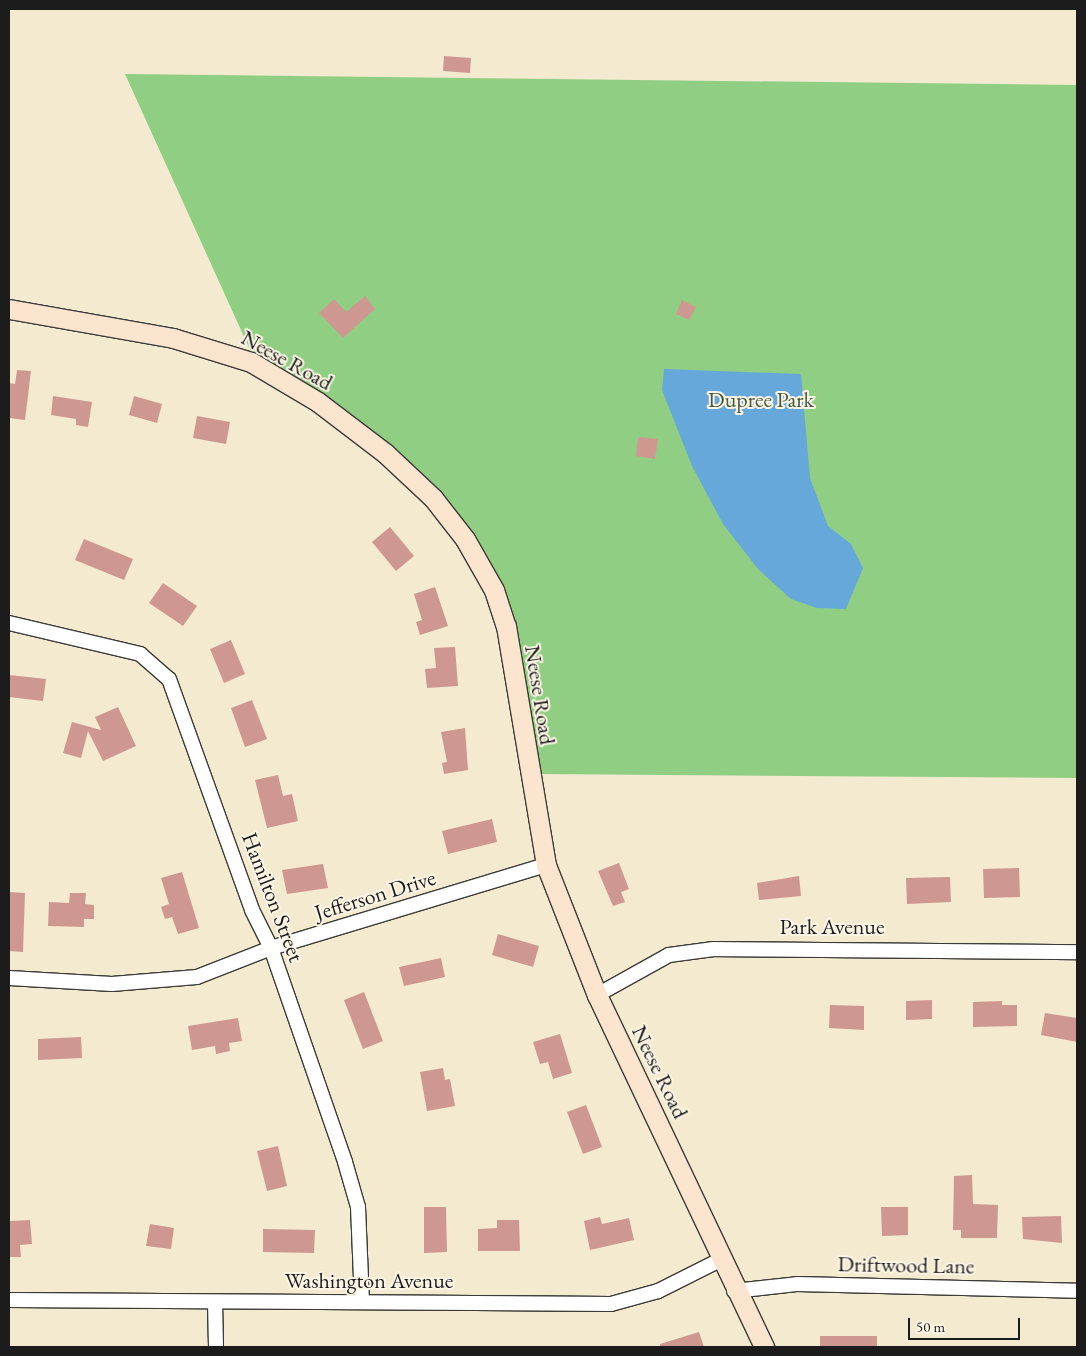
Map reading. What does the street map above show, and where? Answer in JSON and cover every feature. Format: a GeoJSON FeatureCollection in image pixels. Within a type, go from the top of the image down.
{"type":"FeatureCollection","features":[{"type":"Feature","properties":{"kind":"street","name":"Neese Road"},"geometry":{"type":"LineString","coordinates":[[9,309],[173,338],[251,362],[355,429],[432,498],[465,539],[494,590],[506,626],[546,865],[597,995],[734,1291],[764,1347]]}},
{"type":"Feature","properties":{"kind":"street","name":"Hamilton Street"},"geometry":{"type":"LineString","coordinates":[[9,623],[140,654],[169,679],[252,910],[271,948],[358,1207],[362,1302]]}},
{"type":"Feature","properties":{"kind":"street","name":"Jefferson Drive"},"geometry":{"type":"LineString","coordinates":[[9,978],[112,984],[196,977],[271,948],[546,865]]}},
{"type":"Feature","properties":{"kind":"street","name":"Park Avenue"},"geometry":{"type":"LineString","coordinates":[[597,995],[669,955],[714,949],[1077,952]]}},
{"type":"Feature","properties":{"kind":"street","name":"Washington Avenue"},"geometry":{"type":"LineString","coordinates":[[9,1300],[611,1304],[658,1291],[720,1260]]}},
{"type":"Feature","properties":{"kind":"street","name":"Driftwood Lane"},"geometry":{"type":"LineString","coordinates":[[734,1291],[797,1284],[1077,1291]]}},
{"type":"Feature","properties":{"kind":"street"},"geometry":{"type":"LineString","coordinates":[[215,1302],[216,1347]]}},
{"type":"Feature","properties":{"kind":"green space","name":"Dupree Park"},"geometry":{"type":"Polygon","coordinates":[[[125,74],[1077,85],[1077,778],[537,774],[501,584],[480,544],[397,451],[325,395],[250,350],[125,74]]]}},
{"type":"Feature","properties":{"kind":"water"},"geometry":{"type":"Polygon","coordinates":[[[664,369],[801,374],[810,478],[828,526],[851,544],[863,568],[846,609],[817,608],[791,599],[758,569],[723,524],[692,466],[662,390],[664,369]]]}},
{"type":"Feature","properties":{"kind":"building"},"geometry":{"type":"Polygon","coordinates":[[[444,56],[471,58],[470,73],[443,71],[444,56]]]}},
{"type":"Feature","properties":{"kind":"building"},"geometry":{"type":"Polygon","coordinates":[[[365,296],[375,309],[343,338],[319,313],[334,299],[346,312],[365,296]]]}},
{"type":"Feature","properties":{"kind":"building"},"geometry":{"type":"Polygon","coordinates":[[[682,300],[696,307],[689,320],[676,314],[682,300]]]}},
{"type":"Feature","properties":{"kind":"building"},"geometry":{"type":"Polygon","coordinates":[[[17,370],[31,371],[25,420],[9,418],[9,383],[15,384],[17,370]]]}},
{"type":"Feature","properties":{"kind":"building"},"geometry":{"type":"Polygon","coordinates":[[[53,396],[92,402],[88,427],[76,425],[76,419],[51,415],[53,396]]]}},
{"type":"Feature","properties":{"kind":"building"},"geometry":{"type":"Polygon","coordinates":[[[134,396],[162,404],[157,423],[129,415],[134,396]]]}},
{"type":"Feature","properties":{"kind":"building"},"geometry":{"type":"Polygon","coordinates":[[[197,416],[230,422],[226,444],[193,438],[197,416]]]}},
{"type":"Feature","properties":{"kind":"building"},"geometry":{"type":"Polygon","coordinates":[[[638,437],[658,439],[655,459],[636,456],[638,437]]]}},
{"type":"Feature","properties":{"kind":"building"},"geometry":{"type":"Polygon","coordinates":[[[390,527],[414,556],[396,571],[372,542],[390,527]]]}},
{"type":"Feature","properties":{"kind":"building"},"geometry":{"type":"Polygon","coordinates":[[[84,539],[133,559],[124,580],[75,560],[84,539]]]}},
{"type":"Feature","properties":{"kind":"building"},"geometry":{"type":"Polygon","coordinates":[[[163,583],[197,606],[183,626],[149,603],[163,583]]]}},
{"type":"Feature","properties":{"kind":"building"},"geometry":{"type":"Polygon","coordinates":[[[435,587],[448,626],[420,635],[416,622],[422,620],[414,594],[435,587]]]}},
{"type":"Feature","properties":{"kind":"building"},"geometry":{"type":"Polygon","coordinates":[[[231,640],[245,674],[224,683],[210,649],[231,640]]]}},
{"type":"Feature","properties":{"kind":"building"},"geometry":{"type":"Polygon","coordinates":[[[455,647],[458,686],[427,688],[425,669],[436,668],[434,648],[455,647]]]}},
{"type":"Feature","properties":{"kind":"building"},"geometry":{"type":"Polygon","coordinates":[[[9,675],[46,679],[43,701],[9,697],[9,675]]]}},
{"type":"Feature","properties":{"kind":"building"},"geometry":{"type":"Polygon","coordinates":[[[252,700],[267,739],[245,747],[231,708],[252,700]]]}},
{"type":"Feature","properties":{"kind":"building"},"geometry":{"type":"Polygon","coordinates":[[[118,707],[136,746],[103,761],[88,731],[81,758],[63,753],[72,722],[101,730],[95,717],[118,707]]]}},
{"type":"Feature","properties":{"kind":"building"},"geometry":{"type":"Polygon","coordinates":[[[465,728],[468,770],[444,774],[442,763],[447,762],[441,732],[465,728]]]}},
{"type":"Feature","properties":{"kind":"building"},"geometry":{"type":"Polygon","coordinates":[[[278,775],[283,796],[292,794],[298,821],[267,828],[255,780],[278,775]]]}},
{"type":"Feature","properties":{"kind":"building"},"geometry":{"type":"Polygon","coordinates":[[[492,819],[497,842],[448,854],[442,831],[492,819]]]}},
{"type":"Feature","properties":{"kind":"building"},"geometry":{"type":"Polygon","coordinates":[[[619,863],[629,889],[621,892],[625,902],[613,906],[598,871],[619,863]]]}},
{"type":"Feature","properties":{"kind":"building"},"geometry":{"type":"Polygon","coordinates":[[[323,864],[328,888],[287,894],[282,870],[323,864]]]}},
{"type":"Feature","properties":{"kind":"building"},"geometry":{"type":"Polygon","coordinates":[[[1019,868],[1020,897],[984,898],[983,869],[1019,868]]]}},
{"type":"Feature","properties":{"kind":"building"},"geometry":{"type":"Polygon","coordinates":[[[182,872],[199,928],[178,934],[172,917],[165,919],[161,907],[169,904],[161,878],[182,872]]]}},
{"type":"Feature","properties":{"kind":"building"},"geometry":{"type":"Polygon","coordinates":[[[799,876],[801,896],[759,900],[757,883],[799,876]]]}},
{"type":"Feature","properties":{"kind":"building"},"geometry":{"type":"Polygon","coordinates":[[[950,877],[951,902],[907,904],[906,878],[950,877]]]}},
{"type":"Feature","properties":{"kind":"building"},"geometry":{"type":"Polygon","coordinates":[[[9,892],[25,893],[23,952],[9,951],[9,892]]]}},
{"type":"Feature","properties":{"kind":"building"},"geometry":{"type":"Polygon","coordinates":[[[70,893],[86,893],[85,904],[94,905],[94,919],[84,919],[84,927],[48,926],[49,902],[69,903],[70,893]]]}},
{"type":"Feature","properties":{"kind":"building"},"geometry":{"type":"Polygon","coordinates":[[[498,934],[539,946],[533,967],[492,955],[498,934]]]}},
{"type":"Feature","properties":{"kind":"building"},"geometry":{"type":"Polygon","coordinates":[[[441,958],[445,977],[404,986],[399,967],[441,958]]]}},
{"type":"Feature","properties":{"kind":"building"},"geometry":{"type":"Polygon","coordinates":[[[364,992],[383,1041],[363,1049],[344,1000],[364,992]]]}},
{"type":"Feature","properties":{"kind":"building"},"geometry":{"type":"Polygon","coordinates":[[[932,1000],[932,1019],[906,1020],[906,1001],[932,1000]]]}},
{"type":"Feature","properties":{"kind":"building"},"geometry":{"type":"Polygon","coordinates":[[[1002,1001],[1002,1005],[1017,1005],[1017,1026],[973,1027],[973,1002],[1002,1001]]]}},
{"type":"Feature","properties":{"kind":"building"},"geometry":{"type":"Polygon","coordinates":[[[830,1005],[864,1006],[864,1030],[829,1028],[830,1005]]]}},
{"type":"Feature","properties":{"kind":"building"},"geometry":{"type":"Polygon","coordinates":[[[1045,1013],[1077,1018],[1077,1042],[1041,1035],[1045,1013]]]}},
{"type":"Feature","properties":{"kind":"building"},"geometry":{"type":"Polygon","coordinates":[[[238,1018],[242,1041],[229,1043],[230,1051],[216,1054],[215,1046],[192,1050],[188,1026],[238,1018]]]}},
{"type":"Feature","properties":{"kind":"building"},"geometry":{"type":"Polygon","coordinates":[[[560,1034],[572,1073],[553,1079],[548,1062],[540,1064],[533,1042],[560,1034]]]}},
{"type":"Feature","properties":{"kind":"building"},"geometry":{"type":"Polygon","coordinates":[[[81,1037],[82,1058],[38,1060],[38,1039],[81,1037]]]}},
{"type":"Feature","properties":{"kind":"building"},"geometry":{"type":"Polygon","coordinates":[[[443,1068],[445,1080],[450,1079],[455,1106],[427,1111],[420,1072],[443,1068]]]}},
{"type":"Feature","properties":{"kind":"building"},"geometry":{"type":"Polygon","coordinates":[[[586,1105],[602,1147],[583,1154],[567,1112],[586,1105]]]}},
{"type":"Feature","properties":{"kind":"building"},"geometry":{"type":"Polygon","coordinates":[[[278,1146],[287,1186],[267,1191],[257,1151],[278,1146]]]}},
{"type":"Feature","properties":{"kind":"building"},"geometry":{"type":"Polygon","coordinates":[[[972,1175],[973,1204],[998,1205],[997,1238],[961,1238],[961,1230],[953,1230],[954,1176],[972,1175]]]}},
{"type":"Feature","properties":{"kind":"building"},"geometry":{"type":"Polygon","coordinates":[[[424,1207],[446,1207],[447,1252],[424,1253],[424,1207]]]}},
{"type":"Feature","properties":{"kind":"building"},"geometry":{"type":"Polygon","coordinates":[[[881,1207],[908,1207],[908,1235],[882,1236],[881,1207]]]}},
{"type":"Feature","properties":{"kind":"building"},"geometry":{"type":"Polygon","coordinates":[[[1061,1216],[1062,1243],[1023,1239],[1022,1217],[1061,1216]]]}},
{"type":"Feature","properties":{"kind":"building"},"geometry":{"type":"Polygon","coordinates":[[[600,1217],[602,1224],[629,1218],[634,1240],[590,1250],[584,1221],[600,1217]]]}},
{"type":"Feature","properties":{"kind":"building"},"geometry":{"type":"Polygon","coordinates":[[[30,1220],[32,1244],[20,1245],[21,1257],[9,1257],[10,1221],[30,1220]]]}},
{"type":"Feature","properties":{"kind":"building"},"geometry":{"type":"Polygon","coordinates":[[[497,1220],[519,1220],[520,1251],[478,1251],[478,1229],[497,1228],[497,1220]]]}},
{"type":"Feature","properties":{"kind":"building"},"geometry":{"type":"Polygon","coordinates":[[[150,1224],[174,1228],[171,1249],[146,1246],[150,1224]]]}},
{"type":"Feature","properties":{"kind":"building"},"geometry":{"type":"Polygon","coordinates":[[[263,1229],[315,1230],[314,1253],[263,1252],[263,1229]]]}},
{"type":"Feature","properties":{"kind":"building"},"geometry":{"type":"Polygon","coordinates":[[[699,1332],[704,1347],[660,1347],[660,1344],[699,1332]]]}},
{"type":"Feature","properties":{"kind":"building"},"geometry":{"type":"Polygon","coordinates":[[[820,1336],[877,1336],[877,1347],[820,1347],[820,1336]]]}}]}
